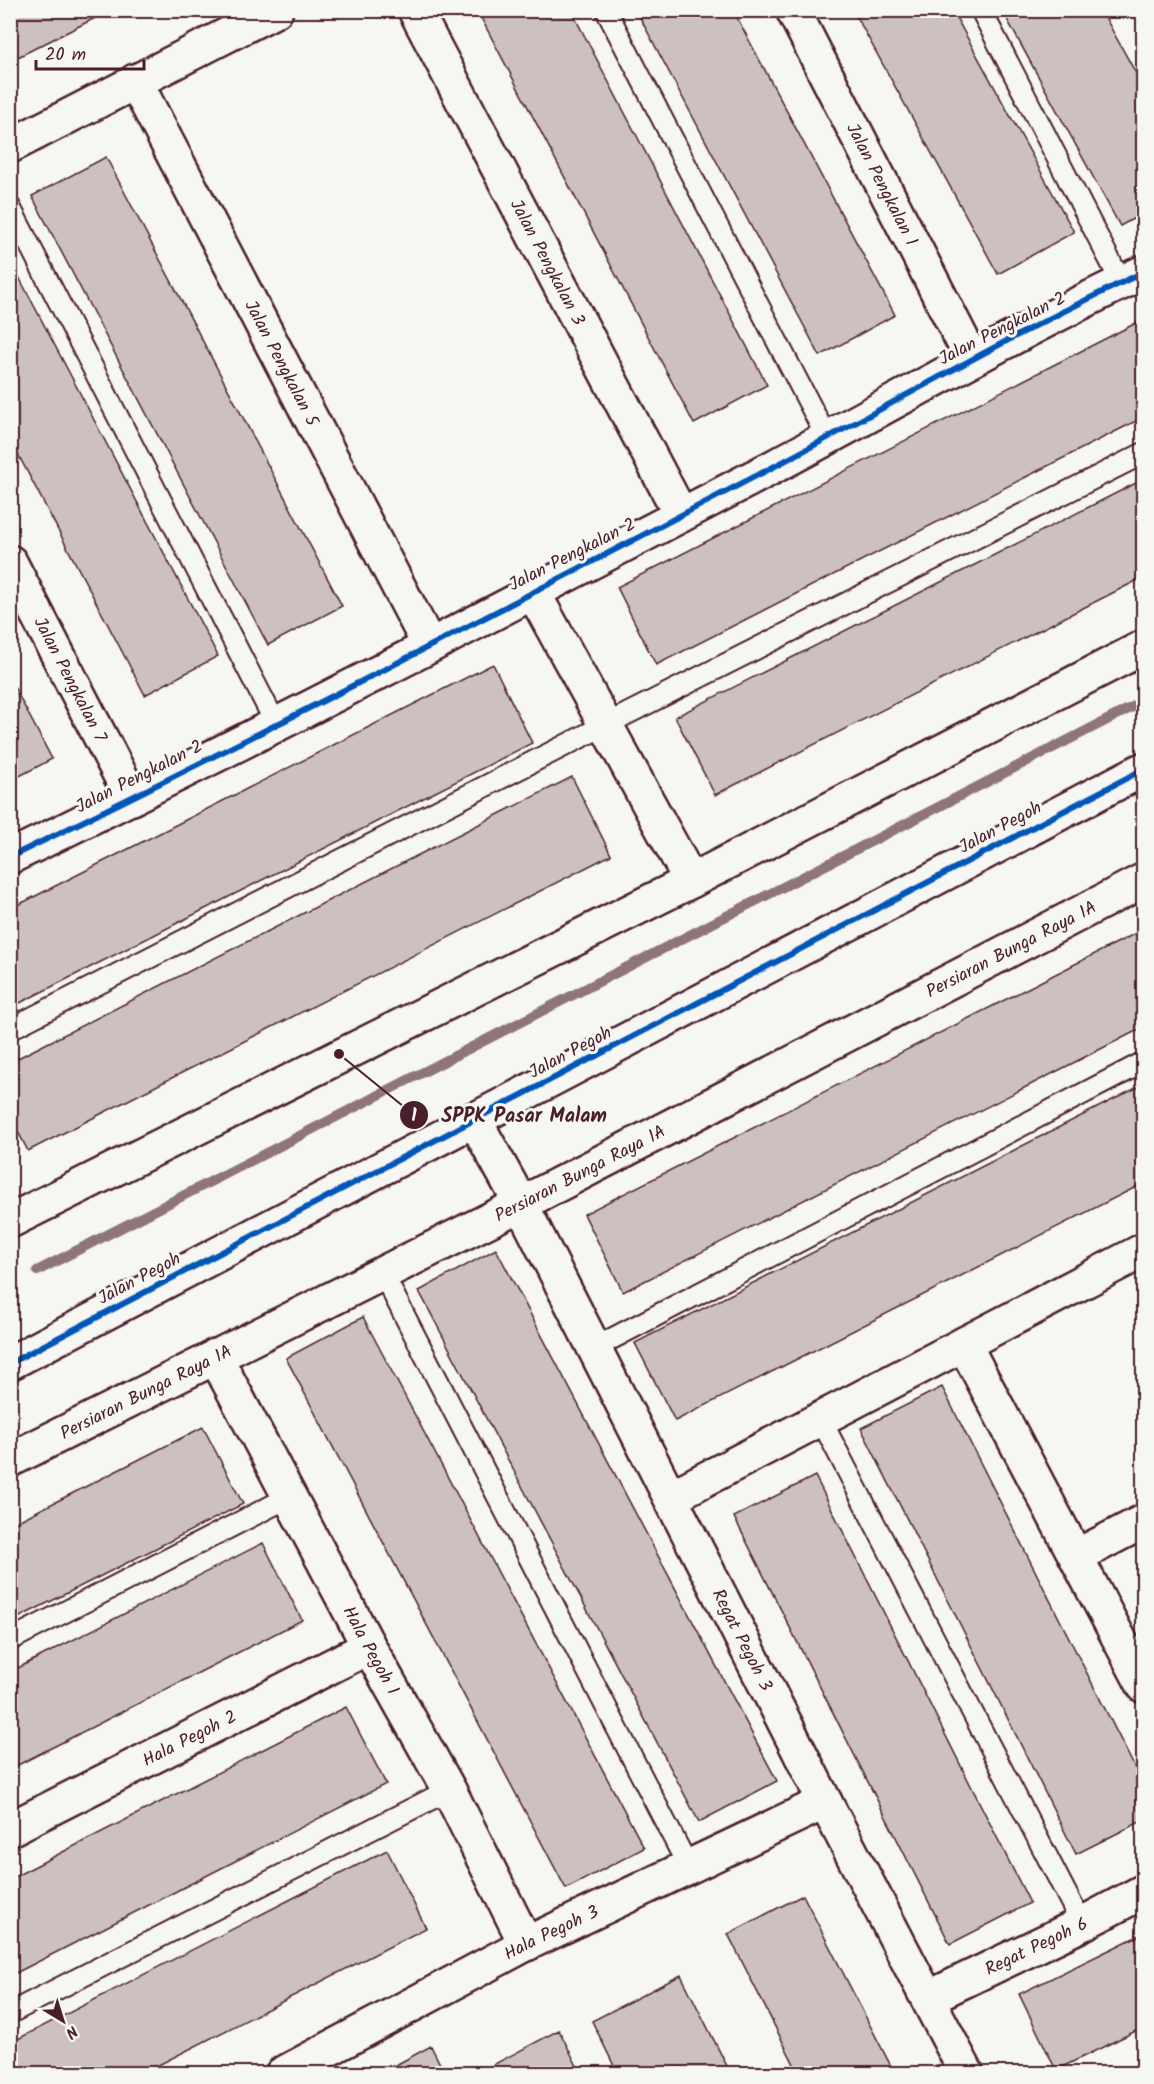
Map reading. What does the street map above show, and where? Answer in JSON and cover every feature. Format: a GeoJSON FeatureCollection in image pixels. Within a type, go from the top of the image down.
{"type":"FeatureCollection","features":[{"type":"Feature","properties":{"kind":"street"},"geometry":{"type":"LineString","coordinates":[[10,146],[276,10]]}},
{"type":"Feature","properties":{"kind":"street","name":"Jalan Pengkalan 3"},"geometry":{"type":"LineString","coordinates":[[415,10],[681,515]]}},
{"type":"Feature","properties":{"kind":"street","name":"Jalan Pengkalan 1"},"geometry":{"type":"LineString","coordinates":[[793,10],[972,359]]}},
{"type":"Feature","properties":{"kind":"street","name":"Jalan Pengkalan 5"},"geometry":{"type":"LineString","coordinates":[[135,81],[429,645]]}},
{"type":"Feature","properties":{"kind":"street","name":"Jalan Pengkalan 2"},"geometry":{"type":"LineString","coordinates":[[10,857],[132,798],[533,592],[972,359],[1132,277]]}},
{"type":"Feature","properties":{"kind":"street","name":"Jalan Pengkalan 7"},"geometry":{"type":"LineString","coordinates":[[10,562],[132,798]]}},
{"type":"Feature","properties":{"kind":"street"},"geometry":{"type":"LineString","coordinates":[[533,592],[691,881]]}},
{"type":"Feature","properties":{"kind":"street"},"geometry":{"type":"LineString","coordinates":[[10,1221],[691,881],[1143,647]]}},
{"type":"Feature","properties":{"kind":"street","name":"Jalan Pegoh"},"geometry":{"type":"LineString","coordinates":[[10,1363],[1143,769]]}},
{"type":"Feature","properties":{"kind":"street","name":"Persiaran Bunga Raya 1A"},"geometry":{"type":"LineString","coordinates":[[10,1460],[521,1204],[1143,880]]}},
{"type":"Feature","properties":{"kind":"street","name":"Regat Pegoh 3"},"geometry":{"type":"LineString","coordinates":[[474,1119],[521,1204],[825,1802],[968,2073]]}},
{"type":"Feature","properties":{"kind":"street"},"geometry":{"type":"LineString","coordinates":[[671,1497],[1143,1250]]}},
{"type":"Feature","properties":{"kind":"street"},"geometry":{"type":"LineString","coordinates":[[964,1344],[1077,1556],[1143,1686]]}},
{"type":"Feature","properties":{"kind":"street","name":"Hala Pegoh 1"},"geometry":{"type":"LineString","coordinates":[[215,1356],[369,1647],[449,1790],[526,1944]]}},
{"type":"Feature","properties":{"kind":"street"},"geometry":{"type":"LineString","coordinates":[[1077,1556],[1143,1521]]}},
{"type":"Feature","properties":{"kind":"street","name":"Hala Pegoh 2"},"geometry":{"type":"LineString","coordinates":[[10,1829],[369,1647]]}},
{"type":"Feature","properties":{"kind":"street","name":"Hala Pegoh 3"},"geometry":{"type":"LineString","coordinates":[[282,2073],[526,1944],[825,1802]]}},
{"type":"Feature","properties":{"kind":"street","name":"Regat Pegoh 6"},"geometry":{"type":"LineString","coordinates":[[928,1998],[1143,1892]]}},
{"type":"Feature","properties":{"kind":"lane"},"geometry":{"type":"LineString","coordinates":[[606,10],[826,438]]}},
{"type":"Feature","properties":{"kind":"lane"},"geometry":{"type":"LineString","coordinates":[[981,10],[1132,277]]}},
{"type":"Feature","properties":{"kind":"lane"},"geometry":{"type":"LineString","coordinates":[[10,207],[276,724]]}},
{"type":"Feature","properties":{"kind":"lane"},"geometry":{"type":"LineString","coordinates":[[10,1029],[1143,453]]}},
{"type":"Feature","properties":{"kind":"lane"},"geometry":{"type":"LineString","coordinates":[[594,1348],[1143,1062]]}},
{"type":"Feature","properties":{"kind":"lane"},"geometry":{"type":"LineString","coordinates":[[382,1272],[688,1866]]}},
{"type":"Feature","properties":{"kind":"lane"},"geometry":{"type":"LineString","coordinates":[[820,1418],[1082,1924]]}},
{"type":"Feature","properties":{"kind":"lane"},"geometry":{"type":"LineString","coordinates":[[10,1640],[289,1497]]}},
{"type":"Feature","properties":{"kind":"lane"},"geometry":{"type":"LineString","coordinates":[[10,2013],[449,1790]]}},
{"type":"Feature","properties":{"kind":"building"},"geometry":{"type":"Polygon","coordinates":[[[10,10],[111,10],[10,61],[10,10]]]}},
{"type":"Feature","properties":{"kind":"building"},"geometry":{"type":"Polygon","coordinates":[[[477,10],[571,10],[767,385],[694,424],[477,10]]]}},
{"type":"Feature","properties":{"kind":"building"},"geometry":{"type":"Polygon","coordinates":[[[636,10],[733,10],[895,315],[820,356],[636,10]]]}},
{"type":"Feature","properties":{"kind":"building"},"geometry":{"type":"Polygon","coordinates":[[[853,10],[952,10],[1074,232],[998,274],[853,10]]]}},
{"type":"Feature","properties":{"kind":"building"},"geometry":{"type":"Polygon","coordinates":[[[1002,10],[1101,10],[1144,88],[1144,213],[1120,226],[1002,10]]]}},
{"type":"Feature","properties":{"kind":"building"},"geometry":{"type":"Polygon","coordinates":[[[106,157],[342,606],[268,645],[32,196],[106,157]]]}},
{"type":"Feature","properties":{"kind":"building"},"geometry":{"type":"Polygon","coordinates":[[[10,260],[218,656],[145,695],[10,439],[10,260]]]}},
{"type":"Feature","properties":{"kind":"building"},"geometry":{"type":"Polygon","coordinates":[[[1144,319],[1144,417],[656,665],[617,587],[1144,319]]]}},
{"type":"Feature","properties":{"kind":"building"},"geometry":{"type":"Polygon","coordinates":[[[1144,479],[1144,577],[715,795],[675,717],[1144,479]]]}},
{"type":"Feature","properties":{"kind":"building"},"geometry":{"type":"Polygon","coordinates":[[[493,664],[532,743],[10,1008],[10,909],[493,664]]]}},
{"type":"Feature","properties":{"kind":"building"},"geometry":{"type":"Polygon","coordinates":[[[10,679],[52,759],[10,781],[10,679]]]}},
{"type":"Feature","properties":{"kind":"building"},"geometry":{"type":"Polygon","coordinates":[[[572,777],[611,855],[28,1151],[10,1116],[10,1062],[572,777]]]}},
{"type":"Feature","properties":{"kind":"building"},"geometry":{"type":"Polygon","coordinates":[[[1144,929],[1144,1027],[623,1292],[584,1214],[1144,929]]]}},
{"type":"Feature","properties":{"kind":"building"},"geometry":{"type":"Polygon","coordinates":[[[1144,1084],[1144,1183],[675,1421],[635,1343],[1144,1084]]]}},
{"type":"Feature","properties":{"kind":"building"},"geometry":{"type":"Polygon","coordinates":[[[496,1249],[777,1781],[699,1822],[419,1291],[496,1249]]]}},
{"type":"Feature","properties":{"kind":"building"},"geometry":{"type":"Polygon","coordinates":[[[363,1317],[644,1848],[566,1889],[286,1358],[363,1317]]]}},
{"type":"Feature","properties":{"kind":"building"},"geometry":{"type":"Polygon","coordinates":[[[942,1387],[1144,1786],[1144,1820],[1076,1854],[861,1428],[942,1387]]]}},
{"type":"Feature","properties":{"kind":"building"},"geometry":{"type":"Polygon","coordinates":[[[203,1427],[243,1504],[10,1622],[10,1525],[203,1427]]]}},
{"type":"Feature","properties":{"kind":"building"},"geometry":{"type":"Polygon","coordinates":[[[815,1476],[1030,1903],[950,1944],[734,1517],[815,1476]]]}},
{"type":"Feature","properties":{"kind":"building"},"geometry":{"type":"Polygon","coordinates":[[[263,1543],[302,1620],[10,1769],[10,1672],[263,1543]]]}},
{"type":"Feature","properties":{"kind":"building"},"geometry":{"type":"Polygon","coordinates":[[[346,1707],[386,1784],[10,1976],[10,1879],[346,1707]]]}},
{"type":"Feature","properties":{"kind":"building"},"geometry":{"type":"Polygon","coordinates":[[[387,1850],[426,1928],[141,2074],[10,2074],[10,2043],[387,1850]]]}},
{"type":"Feature","properties":{"kind":"building"},"geometry":{"type":"Polygon","coordinates":[[[803,1895],[895,2074],[799,2074],[728,1934],[803,1895]]]}},
{"type":"Feature","properties":{"kind":"building"},"geometry":{"type":"Polygon","coordinates":[[[1144,1933],[1144,2027],[1056,2070],[1019,1994],[1144,1933]]]}},
{"type":"Feature","properties":{"kind":"building"},"geometry":{"type":"Polygon","coordinates":[[[681,1975],[731,2074],[618,2074],[592,2021],[681,1975]]]}},
{"type":"Feature","properties":{"kind":"building"},"geometry":{"type":"Polygon","coordinates":[[[559,2030],[581,2074],[476,2074],[559,2030]]]}},
{"type":"Feature","properties":{"kind":"building"},"geometry":{"type":"Polygon","coordinates":[[[431,2046],[445,2074],[379,2074],[431,2046]]]}},
{"type":"Feature","properties":{"kind":"waterway"},"geometry":{"type":"LineString","coordinates":[[37,1271],[1144,701]]}},
{"type":"Feature","properties":{"kind":"cycle path"},"geometry":{"type":"LineString","coordinates":[[10,857],[394,664],[775,466],[1004,342],[1144,272]]}},
{"type":"Feature","properties":{"kind":"cycle path"},"geometry":{"type":"LineString","coordinates":[[10,1363],[1144,769]]}},
{"type":"Feature","properties":{"kind":"place","name":"SPPK Pasar Malam"},"geometry":{"type":"Point","coordinates":[339,1054]}}]}
